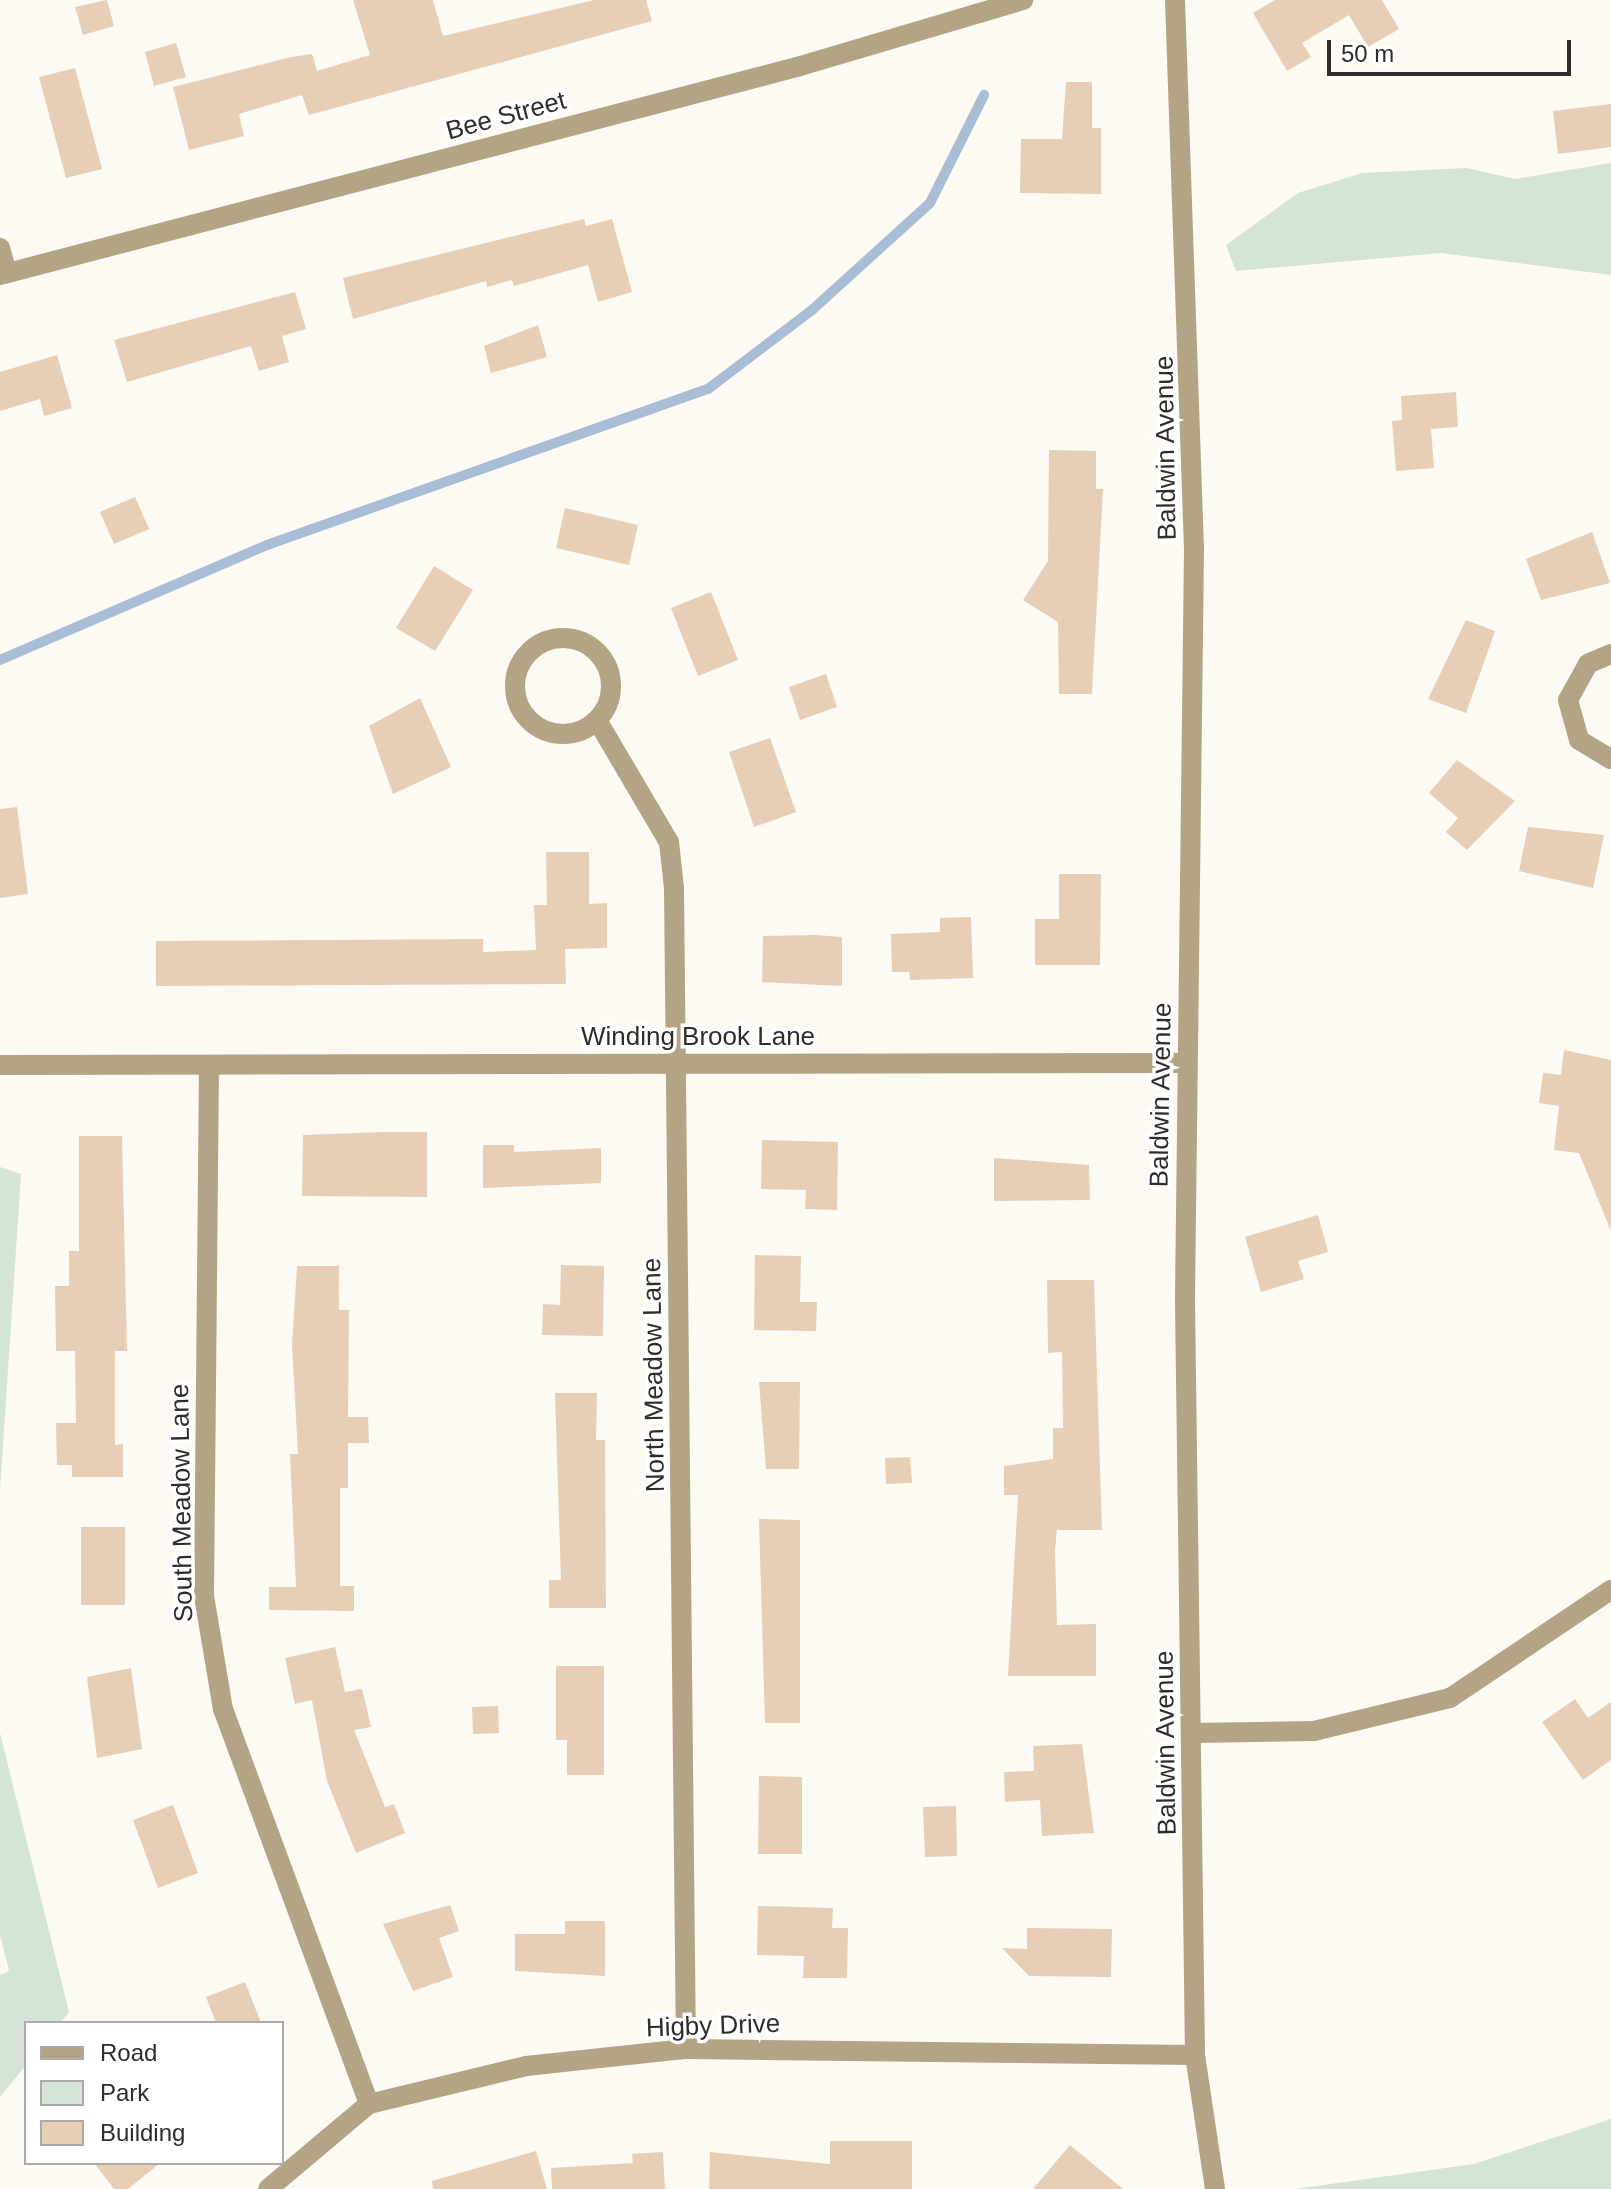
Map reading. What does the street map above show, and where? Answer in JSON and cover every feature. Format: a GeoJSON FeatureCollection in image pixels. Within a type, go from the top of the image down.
{"type":"FeatureCollection","features":[{"type":"Feature","properties":{"kind":"street","name":"Bee Street"},"geometry":{"type":"LineString","coordinates":[[3,274],[811,63],[1023,0]]}},
{"type":"Feature","properties":{"kind":"street","name":"Baldwin Avenue"},"geometry":{"type":"LineString","coordinates":[[1175,0],[1194,550],[1187,1063],[1195,2055],[1215,2189]]}},
{"type":"Feature","properties":{"kind":"street"},"geometry":{"type":"LineString","coordinates":[[0,248],[3,274]]}},
{"type":"Feature","properties":{"kind":"street"},"geometry":{"type":"LineString","coordinates":[[560,638],[596,651],[612,685],[597,720],[562,734],[527,718],[515,681],[527,655],[560,638]]}},
{"type":"Feature","properties":{"kind":"street"},"geometry":{"type":"LineString","coordinates":[[1611,654],[1588,664],[1568,700],[1579,740],[1611,759]]}},
{"type":"Feature","properties":{"kind":"street","name":"North Meadow Lane"},"geometry":{"type":"LineString","coordinates":[[597,720],[669,842],[677,1063],[686,2049]]}},
{"type":"Feature","properties":{"kind":"street","name":"Winding Brook Lane"},"geometry":{"type":"LineString","coordinates":[[0,1065],[1187,1063]]}},
{"type":"Feature","properties":{"kind":"street","name":"South Meadow Lane"},"geometry":{"type":"LineString","coordinates":[[209,1065],[204,1596],[223,1709],[369,2104]]}},
{"type":"Feature","properties":{"kind":"street"},"geometry":{"type":"LineString","coordinates":[[1193,1733],[1314,1731],[1450,1698],[1611,1590]]}},
{"type":"Feature","properties":{"kind":"street","name":"Higby Drive"},"geometry":{"type":"LineString","coordinates":[[268,2189],[369,2104],[526,2066],[686,2049],[1195,2055]]}},
{"type":"Feature","properties":{"kind":"green space"},"geometry":{"type":"Polygon","coordinates":[[[1611,163],[1611,275],[1441,253],[1236,271],[1226,245],[1298,193],[1362,173],[1467,168],[1515,179],[1611,163]]]}},
{"type":"Feature","properties":{"kind":"green space"},"geometry":{"type":"Polygon","coordinates":[[[0,1167],[21,1174],[0,1490],[0,1167]]]}},
{"type":"Feature","properties":{"kind":"green space"},"geometry":{"type":"Polygon","coordinates":[[[0,1733],[69,2012],[62,2021],[24,2021],[24,2067],[0,2097],[0,1975],[9,1971],[0,1935],[0,1733]]]}},
{"type":"Feature","properties":{"kind":"green space"},"geometry":{"type":"Polygon","coordinates":[[[1611,2119],[1611,2189],[1295,2189],[1474,2164],[1611,2119]]]}},
{"type":"Feature","properties":{"kind":"building"},"geometry":{"type":"Polygon","coordinates":[[[107,0],[114,26],[83,35],[75,7],[107,0]]]}},
{"type":"Feature","properties":{"kind":"building"},"geometry":{"type":"Polygon","coordinates":[[[353,0],[433,0],[443,36],[594,0],[646,0],[652,21],[309,115],[302,95],[239,114],[244,136],[189,150],[173,87],[291,57],[312,54],[317,71],[370,55],[353,0]]]}},
{"type":"Feature","properties":{"kind":"building"},"geometry":{"type":"Polygon","coordinates":[[[1275,0],[1382,0],[1399,29],[1368,47],[1349,15],[1302,43],[1311,57],[1287,71],[1253,13],[1275,0]]]}},
{"type":"Feature","properties":{"kind":"building"},"geometry":{"type":"Polygon","coordinates":[[[176,43],[186,77],[154,86],[145,52],[176,43]]]}},
{"type":"Feature","properties":{"kind":"building"},"geometry":{"type":"Polygon","coordinates":[[[75,68],[102,169],[66,178],[39,77],[75,68]]]}},
{"type":"Feature","properties":{"kind":"building"},"geometry":{"type":"Polygon","coordinates":[[[1066,82],[1092,82],[1092,128],[1101,128],[1101,194],[1020,193],[1021,139],[1062,139],[1066,82]]]}},
{"type":"Feature","properties":{"kind":"building"},"geometry":{"type":"Polygon","coordinates":[[[1611,104],[1611,147],[1558,154],[1553,111],[1611,104]]]}},
{"type":"Feature","properties":{"kind":"building"},"geometry":{"type":"Polygon","coordinates":[[[584,219],[586,226],[612,219],[632,292],[598,302],[588,265],[514,286],[512,280],[487,287],[486,281],[353,319],[343,278],[584,219]]]}},
{"type":"Feature","properties":{"kind":"building"},"geometry":{"type":"Polygon","coordinates":[[[295,292],[306,329],[282,336],[289,362],[259,371],[251,346],[127,382],[114,340],[295,292]]]}},
{"type":"Feature","properties":{"kind":"building"},"geometry":{"type":"Polygon","coordinates":[[[538,325],[547,357],[491,373],[484,346],[538,325]]]}},
{"type":"Feature","properties":{"kind":"building"},"geometry":{"type":"Polygon","coordinates":[[[57,355],[72,408],[44,416],[40,399],[0,411],[0,372],[57,355]]]}},
{"type":"Feature","properties":{"kind":"building"},"geometry":{"type":"Polygon","coordinates":[[[1456,392],[1458,427],[1431,429],[1434,468],[1396,471],[1392,421],[1402,420],[1401,396],[1456,392]]]}},
{"type":"Feature","properties":{"kind":"building"},"geometry":{"type":"Polygon","coordinates":[[[1049,450],[1096,451],[1096,489],[1103,489],[1092,694],[1059,694],[1058,622],[1023,600],[1048,561],[1049,450]]]}},
{"type":"Feature","properties":{"kind":"building"},"geometry":{"type":"Polygon","coordinates":[[[135,497],[149,529],[114,544],[100,512],[135,497]]]}},
{"type":"Feature","properties":{"kind":"building"},"geometry":{"type":"Polygon","coordinates":[[[565,508],[638,525],[629,565],[556,548],[565,508]]]}},
{"type":"Feature","properties":{"kind":"building"},"geometry":{"type":"Polygon","coordinates":[[[1592,532],[1610,583],[1541,600],[1526,559],[1592,532]]]}},
{"type":"Feature","properties":{"kind":"building"},"geometry":{"type":"Polygon","coordinates":[[[434,566],[473,590],[435,651],[396,628],[434,566]]]}},
{"type":"Feature","properties":{"kind":"building"},"geometry":{"type":"Polygon","coordinates":[[[711,592],[738,660],[698,676],[671,608],[711,592]]]}},
{"type":"Feature","properties":{"kind":"building"},"geometry":{"type":"Polygon","coordinates":[[[1466,620],[1495,631],[1466,713],[1428,699],[1466,620]]]}},
{"type":"Feature","properties":{"kind":"building"},"geometry":{"type":"Polygon","coordinates":[[[826,674],[837,707],[800,720],[789,687],[826,674]]]}},
{"type":"Feature","properties":{"kind":"building"},"geometry":{"type":"Polygon","coordinates":[[[420,698],[451,767],[393,794],[369,726],[420,698]]]}},
{"type":"Feature","properties":{"kind":"building"},"geometry":{"type":"Polygon","coordinates":[[[770,738],[796,812],[754,827],[729,752],[770,738]]]}},
{"type":"Feature","properties":{"kind":"building"},"geometry":{"type":"Polygon","coordinates":[[[1457,760],[1515,801],[1467,850],[1446,832],[1458,818],[1429,793],[1457,760]]]}},
{"type":"Feature","properties":{"kind":"building"},"geometry":{"type":"Polygon","coordinates":[[[17,807],[28,894],[0,898],[0,809],[17,807]]]}},
{"type":"Feature","properties":{"kind":"building"},"geometry":{"type":"Polygon","coordinates":[[[1528,827],[1604,835],[1593,888],[1519,871],[1528,827]]]}},
{"type":"Feature","properties":{"kind":"building"},"geometry":{"type":"Polygon","coordinates":[[[546,852],[589,852],[589,904],[607,903],[607,948],[565,949],[566,984],[156,986],[156,941],[483,939],[483,952],[536,950],[534,905],[547,905],[546,852]]]}},
{"type":"Feature","properties":{"kind":"building"},"geometry":{"type":"Polygon","coordinates":[[[1059,874],[1101,874],[1100,965],[1035,965],[1035,919],[1059,919],[1059,874]]]}},
{"type":"Feature","properties":{"kind":"building"},"geometry":{"type":"Polygon","coordinates":[[[971,917],[973,978],[910,980],[909,972],[892,972],[891,934],[940,932],[940,918],[971,917]]]}},
{"type":"Feature","properties":{"kind":"building"},"geometry":{"type":"Polygon","coordinates":[[[763,936],[842,937],[842,986],[762,982],[763,936]]]}},
{"type":"Feature","properties":{"kind":"building"},"geometry":{"type":"Polygon","coordinates":[[[1564,1050],[1611,1060],[1611,1231],[1579,1153],[1554,1150],[1559,1106],[1539,1103],[1543,1073],[1561,1075],[1564,1050]]]}},
{"type":"Feature","properties":{"kind":"building"},"geometry":{"type":"Polygon","coordinates":[[[427,1132],[427,1197],[302,1196],[303,1135],[427,1132]]]}},
{"type":"Feature","properties":{"kind":"building"},"geometry":{"type":"Polygon","coordinates":[[[79,1136],[122,1136],[127,1351],[115,1351],[115,1445],[123,1444],[123,1477],[72,1477],[72,1465],[57,1465],[56,1423],[76,1423],[75,1351],[56,1351],[55,1286],[69,1286],[69,1251],[79,1251],[79,1136]]]}},
{"type":"Feature","properties":{"kind":"building"},"geometry":{"type":"Polygon","coordinates":[[[762,1140],[838,1142],[837,1210],[805,1209],[806,1190],[761,1189],[762,1140]]]}},
{"type":"Feature","properties":{"kind":"building"},"geometry":{"type":"Polygon","coordinates":[[[483,1145],[514,1145],[514,1152],[601,1148],[601,1183],[483,1188],[483,1145]]]}},
{"type":"Feature","properties":{"kind":"building"},"geometry":{"type":"Polygon","coordinates":[[[994,1158],[1089,1165],[1090,1200],[994,1201],[994,1158]]]}},
{"type":"Feature","properties":{"kind":"building"},"geometry":{"type":"Polygon","coordinates":[[[1318,1215],[1328,1252],[1298,1261],[1304,1279],[1261,1292],[1245,1237],[1318,1215]]]}},
{"type":"Feature","properties":{"kind":"building"},"geometry":{"type":"Polygon","coordinates":[[[755,1255],[801,1256],[800,1302],[817,1302],[816,1331],[754,1330],[755,1255]]]}},
{"type":"Feature","properties":{"kind":"building"},"geometry":{"type":"Polygon","coordinates":[[[561,1265],[604,1266],[603,1336],[542,1335],[543,1304],[560,1305],[561,1265]]]}},
{"type":"Feature","properties":{"kind":"building"},"geometry":{"type":"Polygon","coordinates":[[[297,1266],[339,1266],[339,1310],[349,1310],[348,1417],[368,1417],[369,1443],[348,1443],[348,1488],[340,1488],[340,1586],[354,1586],[354,1611],[269,1610],[269,1587],[296,1587],[290,1454],[298,1454],[292,1345],[297,1266]]]}},
{"type":"Feature","properties":{"kind":"building"},"geometry":{"type":"Polygon","coordinates":[[[1047,1280],[1094,1280],[1102,1530],[1057,1530],[1055,1550],[1057,1625],[1096,1624],[1096,1676],[1008,1676],[1018,1495],[1004,1495],[1004,1466],[1053,1459],[1053,1428],[1063,1428],[1062,1352],[1048,1353],[1047,1280]]]}},
{"type":"Feature","properties":{"kind":"building"},"geometry":{"type":"Polygon","coordinates":[[[759,1382],[800,1382],[799,1469],[766,1469],[759,1382]]]}},
{"type":"Feature","properties":{"kind":"building"},"geometry":{"type":"Polygon","coordinates":[[[555,1393],[597,1393],[596,1440],[605,1440],[606,1608],[549,1608],[549,1580],[561,1580],[555,1393]]]}},
{"type":"Feature","properties":{"kind":"building"},"geometry":{"type":"Polygon","coordinates":[[[910,1457],[912,1483],[886,1484],[885,1458],[910,1457]]]}},
{"type":"Feature","properties":{"kind":"building"},"geometry":{"type":"Polygon","coordinates":[[[759,1519],[800,1520],[800,1723],[765,1723],[759,1519]]]}},
{"type":"Feature","properties":{"kind":"building"},"geometry":{"type":"Polygon","coordinates":[[[81,1527],[125,1527],[125,1605],[81,1605],[81,1527]]]}},
{"type":"Feature","properties":{"kind":"building"},"geometry":{"type":"Polygon","coordinates":[[[335,1647],[345,1692],[362,1689],[371,1727],[354,1730],[385,1807],[394,1804],[405,1833],[356,1853],[327,1781],[312,1700],[295,1704],[285,1658],[335,1647]]]}},
{"type":"Feature","properties":{"kind":"building"},"geometry":{"type":"Polygon","coordinates":[[[556,1666],[604,1666],[604,1775],[567,1775],[567,1740],[556,1740],[556,1666]]]}},
{"type":"Feature","properties":{"kind":"building"},"geometry":{"type":"Polygon","coordinates":[[[131,1668],[142,1749],[97,1758],[87,1677],[131,1668]]]}},
{"type":"Feature","properties":{"kind":"building"},"geometry":{"type":"Polygon","coordinates":[[[1575,1699],[1588,1718],[1611,1702],[1611,1760],[1583,1780],[1542,1722],[1575,1699]]]}},
{"type":"Feature","properties":{"kind":"building"},"geometry":{"type":"Polygon","coordinates":[[[498,1706],[499,1733],[473,1734],[472,1707],[498,1706]]]}},
{"type":"Feature","properties":{"kind":"building"},"geometry":{"type":"Polygon","coordinates":[[[1082,1744],[1094,1833],[1042,1836],[1040,1800],[1005,1802],[1004,1772],[1034,1771],[1033,1746],[1082,1744]]]}},
{"type":"Feature","properties":{"kind":"building"},"geometry":{"type":"Polygon","coordinates":[[[759,1776],[802,1777],[802,1854],[758,1854],[759,1776]]]}},
{"type":"Feature","properties":{"kind":"building"},"geometry":{"type":"Polygon","coordinates":[[[173,1805],[198,1873],[158,1888],[133,1820],[173,1805]]]}},
{"type":"Feature","properties":{"kind":"building"},"geometry":{"type":"Polygon","coordinates":[[[956,1806],[957,1856],[925,1857],[923,1807],[956,1806]]]}},
{"type":"Feature","properties":{"kind":"building"},"geometry":{"type":"Polygon","coordinates":[[[450,1905],[459,1931],[439,1938],[453,1977],[413,1991],[383,1924],[450,1905]]]}},
{"type":"Feature","properties":{"kind":"building"},"geometry":{"type":"Polygon","coordinates":[[[758,1906],[833,1908],[832,1928],[848,1928],[847,1978],[803,1978],[804,1956],[757,1955],[758,1906]]]}},
{"type":"Feature","properties":{"kind":"building"},"geometry":{"type":"Polygon","coordinates":[[[565,1921],[605,1921],[605,1976],[515,1971],[515,1934],[565,1934],[565,1921]]]}},
{"type":"Feature","properties":{"kind":"building"},"geometry":{"type":"Polygon","coordinates":[[[1027,1928],[1112,1929],[1111,1977],[1029,1976],[1002,1948],[1027,1949],[1027,1928]]]}},
{"type":"Feature","properties":{"kind":"building"},"geometry":{"type":"Polygon","coordinates":[[[245,1982],[260,2021],[215,2021],[206,1997],[245,1982]]]}},
{"type":"Feature","properties":{"kind":"building"},"geometry":{"type":"Polygon","coordinates":[[[830,2141],[912,2141],[912,2189],[709,2189],[710,2152],[830,2164],[830,2141]]]}},
{"type":"Feature","properties":{"kind":"building"},"geometry":{"type":"Polygon","coordinates":[[[1070,2145],[1123,2189],[1033,2189],[1070,2145]]]}},
{"type":"Feature","properties":{"kind":"building"},"geometry":{"type":"Polygon","coordinates":[[[536,2151],[547,2189],[433,2189],[432,2181],[536,2151]]]}},
{"type":"Feature","properties":{"kind":"building"},"geometry":{"type":"Polygon","coordinates":[[[663,2152],[665,2189],[552,2189],[551,2168],[633,2163],[632,2154],[663,2152]]]}},
{"type":"Feature","properties":{"kind":"building"},"geometry":{"type":"Polygon","coordinates":[[[96,2165],[158,2165],[128,2189],[114,2189],[96,2165]]]}},
{"type":"Feature","properties":{"kind":"waterway"},"geometry":{"type":"LineString","coordinates":[[0,660],[267,545],[708,389],[812,310],[930,203],[984,95]]}}]}
